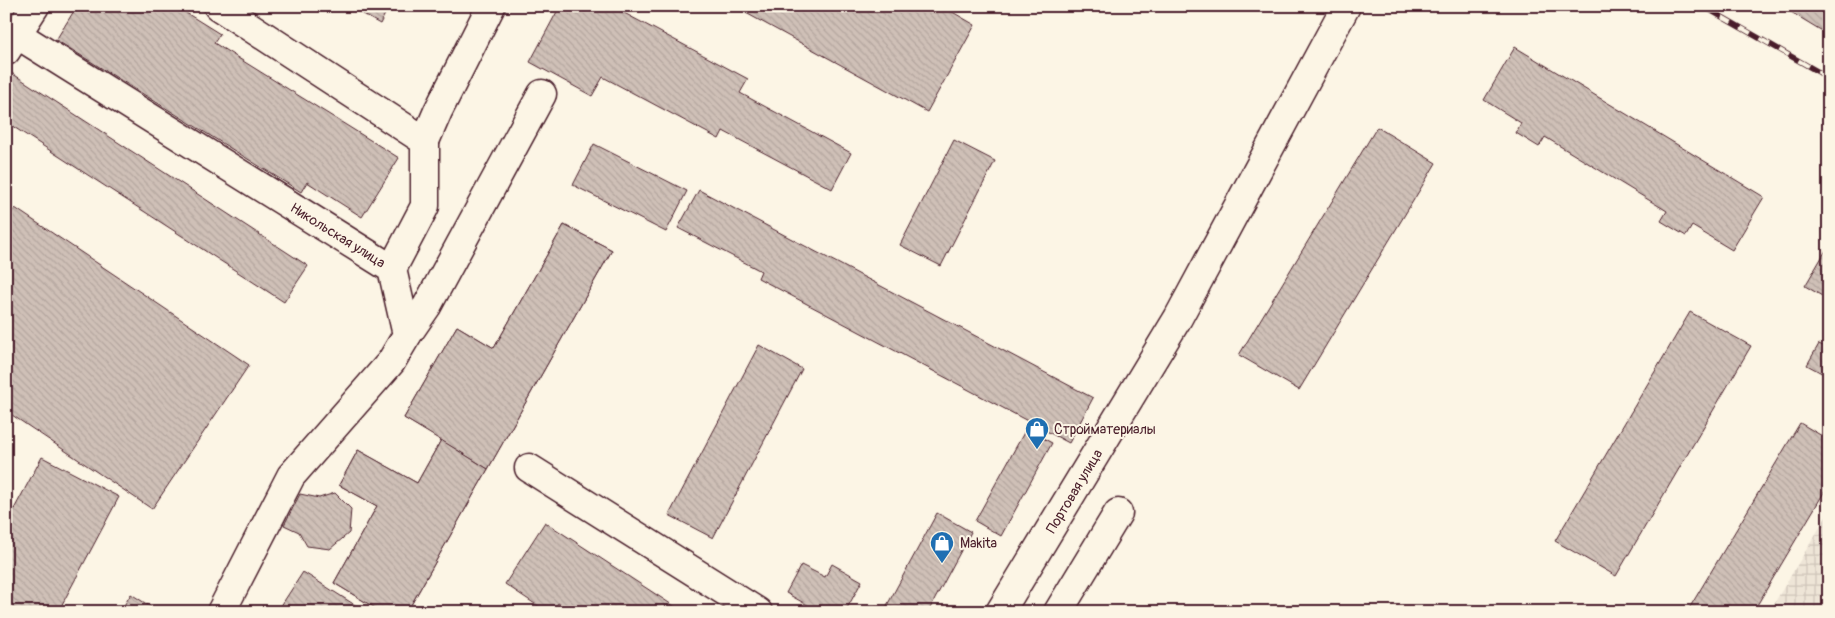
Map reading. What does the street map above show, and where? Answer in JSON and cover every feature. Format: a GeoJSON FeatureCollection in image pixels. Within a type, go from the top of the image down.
{"type":"FeatureCollection","features":[{"type":"Feature","properties":{"kind":"street"},"geometry":{"type":"LineString","coordinates":[[12,43],[35,6]]}},
{"type":"Feature","properties":{"kind":"street"},"geometry":{"type":"LineString","coordinates":[[218,6],[425,141]]}},
{"type":"Feature","properties":{"kind":"street"},"geometry":{"type":"LineString","coordinates":[[392,269],[424,206],[425,141],[491,6]]}},
{"type":"Feature","properties":{"kind":"street","name":"Портовая улица"},"geometry":{"type":"LineString","coordinates":[[1000,612],[1178,318],[1346,6]]}},
{"type":"Feature","properties":{"kind":"street","name":"Никольская улица"},"geometry":{"type":"LineString","coordinates":[[12,43],[392,269],[407,335]]}},
{"type":"Feature","properties":{"kind":"street"},"geometry":{"type":"LineString","coordinates":[[221,612],[291,476],[391,362],[427,306],[542,94]]}},
{"type":"Feature","properties":{"kind":"street"},"geometry":{"type":"LineString","coordinates":[[529,468],[758,612]]}},
{"type":"Feature","properties":{"kind":"street"},"geometry":{"type":"LineString","coordinates":[[1058,612],[1118,513]]}},
{"type":"Feature","properties":{"kind":"shaded area"},"geometry":{"type":"Polygon","coordinates":[[[1829,512],[1829,612],[1769,612],[1829,512]]]}},
{"type":"Feature","properties":{"kind":"building"},"geometry":{"type":"Polygon","coordinates":[[[77,6],[155,6],[159,9],[161,6],[175,6],[220,34],[214,43],[399,158],[362,217],[307,182],[301,192],[56,40],[77,6]]]}},
{"type":"Feature","properties":{"kind":"building"},"geometry":{"type":"Polygon","coordinates":[[[348,6],[389,6],[380,24],[348,6]]]}},
{"type":"Feature","properties":{"kind":"building"},"geometry":{"type":"Polygon","coordinates":[[[560,6],[611,6],[748,79],[740,93],[851,153],[832,189],[723,131],[719,139],[603,77],[592,96],[530,62],[560,6]]]}},
{"type":"Feature","properties":{"kind":"building"},"geometry":{"type":"Polygon","coordinates":[[[735,6],[942,6],[975,25],[927,112],[735,6]]]}},
{"type":"Feature","properties":{"kind":"building"},"geometry":{"type":"Polygon","coordinates":[[[1781,6],[1829,6],[1829,35],[1781,6]]]}},
{"type":"Feature","properties":{"kind":"building"},"geometry":{"type":"Polygon","coordinates":[[[1515,47],[1764,197],[1732,250],[1692,226],[1686,236],[1661,221],[1667,211],[1545,137],[1539,147],[1516,133],[1521,123],[1484,100],[1515,47]]]}},
{"type":"Feature","properties":{"kind":"building"},"geometry":{"type":"Polygon","coordinates":[[[10,72],[308,266],[284,302],[6,122],[6,79],[10,72]]]}},
{"type":"Feature","properties":{"kind":"building"},"geometry":{"type":"Polygon","coordinates":[[[1377,127],[1436,163],[1299,390],[1239,355],[1377,127]]]}},
{"type":"Feature","properties":{"kind":"building"},"geometry":{"type":"Polygon","coordinates":[[[954,140],[995,161],[941,266],[900,245],[954,140]]]}},
{"type":"Feature","properties":{"kind":"building"},"geometry":{"type":"Polygon","coordinates":[[[594,144],[687,191],[666,232],[573,185],[594,144]]]}},
{"type":"Feature","properties":{"kind":"building"},"geometry":{"type":"Polygon","coordinates":[[[699,190],[1093,398],[1069,443],[758,278],[761,271],[678,228],[699,190]]]}},
{"type":"Feature","properties":{"kind":"building"},"geometry":{"type":"Polygon","coordinates":[[[15,208],[249,365],[152,509],[6,411],[6,221],[15,208]]]}},
{"type":"Feature","properties":{"kind":"building"},"geometry":{"type":"Polygon","coordinates":[[[564,225],[612,250],[407,612],[382,612],[334,583],[377,506],[339,485],[358,450],[417,483],[441,440],[404,418],[457,326],[494,348],[564,225]]]}},
{"type":"Feature","properties":{"kind":"building"},"geometry":{"type":"Polygon","coordinates":[[[564,225],[612,250],[488,469],[404,418],[457,326],[494,348],[564,225]]]}},
{"type":"Feature","properties":{"kind":"building"},"geometry":{"type":"Polygon","coordinates":[[[1829,245],[1829,300],[1805,286],[1829,245]]]}},
{"type":"Feature","properties":{"kind":"building"},"geometry":{"type":"Polygon","coordinates":[[[1690,312],[1751,346],[1616,576],[1555,541],[1690,312]]]}},
{"type":"Feature","properties":{"kind":"building"},"geometry":{"type":"Polygon","coordinates":[[[1819,344],[1829,349],[1829,377],[1807,365],[1819,344]]]}},
{"type":"Feature","properties":{"kind":"building"},"geometry":{"type":"Polygon","coordinates":[[[759,345],[802,369],[713,538],[669,515],[759,345]]]}},
{"type":"Feature","properties":{"kind":"building"},"geometry":{"type":"Polygon","coordinates":[[[1800,423],[1829,440],[1829,484],[1753,612],[1687,612],[1800,423]]]}},
{"type":"Feature","properties":{"kind":"building"},"geometry":{"type":"Polygon","coordinates":[[[1026,429],[1052,443],[1001,536],[975,521],[1026,429]]]}},
{"type":"Feature","properties":{"kind":"building"},"geometry":{"type":"Polygon","coordinates":[[[441,440],[488,469],[407,612],[382,612],[334,583],[377,506],[339,485],[358,450],[417,483],[441,440]]]}},
{"type":"Feature","properties":{"kind":"building"},"geometry":{"type":"Polygon","coordinates":[[[42,457],[119,497],[58,612],[6,612],[6,524],[42,457]]]}},
{"type":"Feature","properties":{"kind":"building"},"geometry":{"type":"Polygon","coordinates":[[[335,493],[351,509],[349,533],[330,549],[307,546],[299,532],[284,525],[300,494],[319,498],[335,493]]]}},
{"type":"Feature","properties":{"kind":"building"},"geometry":{"type":"Polygon","coordinates":[[[937,513],[971,532],[928,612],[873,612],[876,606],[884,611],[937,513]]]}},
{"type":"Feature","properties":{"kind":"building"},"geometry":{"type":"Polygon","coordinates":[[[545,522],[683,612],[571,612],[558,603],[552,612],[547,612],[505,584],[545,522]]]}},
{"type":"Feature","properties":{"kind":"building"},"geometry":{"type":"Polygon","coordinates":[[[832,564],[862,581],[845,612],[820,612],[786,593],[801,565],[825,577],[832,564]]]}},
{"type":"Feature","properties":{"kind":"building"},"geometry":{"type":"Polygon","coordinates":[[[303,572],[366,612],[277,612],[303,572]]]}},
{"type":"Feature","properties":{"kind":"building"},"geometry":{"type":"Polygon","coordinates":[[[131,594],[159,612],[120,612],[131,594]]]}},
{"type":"Feature","properties":{"kind":"railway"},"geometry":{"type":"LineString","coordinates":[[1703,6],[1829,78]]}},
{"type":"Feature","properties":{"kind":"place","name":"Стройматериалы"},"geometry":{"type":"Point","coordinates":[1037,450]}},
{"type":"Feature","properties":{"kind":"place","name":"Makita"},"geometry":{"type":"Point","coordinates":[942,564]}}]}
